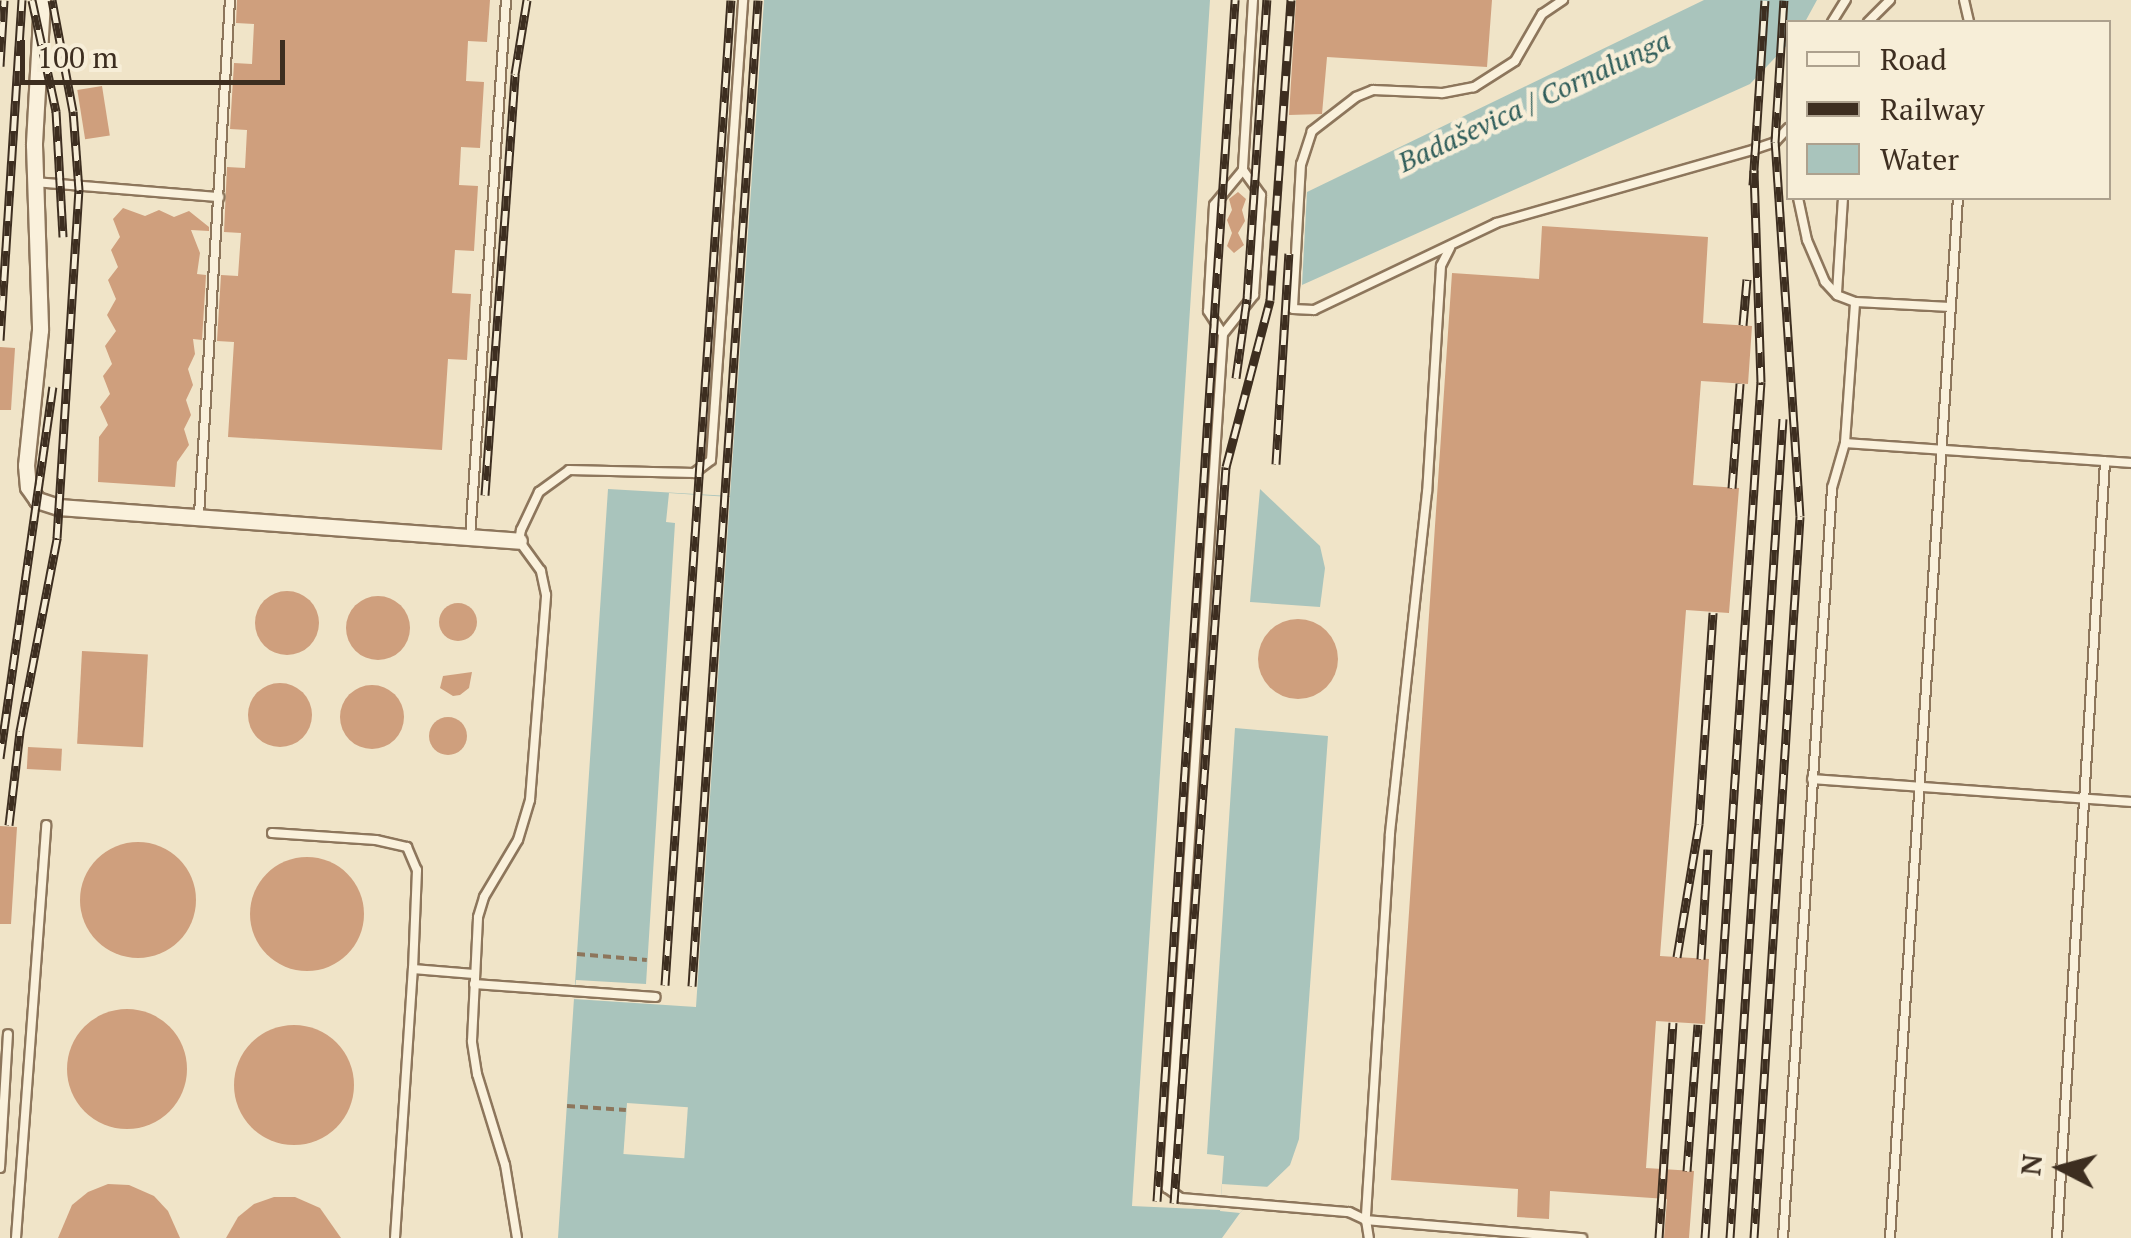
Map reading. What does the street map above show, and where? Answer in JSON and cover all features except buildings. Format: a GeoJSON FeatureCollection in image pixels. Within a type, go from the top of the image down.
{"type":"FeatureCollection","features":[{"type":"Feature","properties":{"kind":"street"},"geometry":{"type":"LineString","coordinates":[[42,0],[35,182],[40,330],[26,465],[28,487],[37,500],[50,506],[520,541]]}},
{"type":"Feature","properties":{"kind":"lane"},"geometry":{"type":"LineString","coordinates":[[199,515],[230,0]]}},
{"type":"Feature","properties":{"kind":"lane"},"geometry":{"type":"LineString","coordinates":[[470,538],[506,0]]}},
{"type":"Feature","properties":{"kind":"lane"},"geometry":{"type":"LineString","coordinates":[[516,1238],[505,1166],[477,1074],[474,937],[484,897],[518,840],[530,800],[546,595],[542,571],[520,541],[523,520],[539,492],[569,470],[694,473],[712,460],[743,0]]}},
{"type":"Feature","properties":{"kind":"lane"},"geometry":{"type":"LineString","coordinates":[[1223,334],[1208,311],[1214,205],[1242,170],[1254,0]]}},
{"type":"Feature","properties":{"kind":"lane"},"geometry":{"type":"LineString","coordinates":[[1563,0],[1542,14],[1514,61],[1474,87],[1442,93],[1373,90],[1326,118],[1305,145],[1293,309],[1314,310],[1496,223],[1641,185],[1775,142],[1786,130]]}},
{"type":"Feature","properties":{"kind":"lane"},"geometry":{"type":"LineString","coordinates":[[1870,20],[1890,0]]}},
{"type":"Feature","properties":{"kind":"lane"},"geometry":{"type":"LineString","coordinates":[[1242,170],[1260,195],[1254,295],[1223,334],[1167,1188],[1181,1198],[1349,1212],[1366,1220],[1582,1238]]}},
{"type":"Feature","properties":{"kind":"lane"},"geometry":{"type":"LineString","coordinates":[[35,182],[218,197]]}},
{"type":"Feature","properties":{"kind":"lane"},"geometry":{"type":"LineString","coordinates":[[1799,200],[1812,253],[1836,294],[1855,302],[1951,308]]}},
{"type":"Feature","properties":{"kind":"lane"},"geometry":{"type":"LineString","coordinates":[[1836,294],[1843,200]]}},
{"type":"Feature","properties":{"kind":"lane"},"geometry":{"type":"LineString","coordinates":[[1890,1238],[1958,200]]}},
{"type":"Feature","properties":{"kind":"lane"},"geometry":{"type":"LineString","coordinates":[[1370,1238],[1366,1220],[1390,834],[1427,492],[1441,266],[1450,248]]}},
{"type":"Feature","properties":{"kind":"lane"},"geometry":{"type":"LineString","coordinates":[[1783,1238],[1832,488],[1845,444],[1855,302]]}},
{"type":"Feature","properties":{"kind":"lane"},"geometry":{"type":"LineString","coordinates":[[1845,444],[2131,463]]}},
{"type":"Feature","properties":{"kind":"lane"},"geometry":{"type":"LineString","coordinates":[[2057,1238],[2105,462]]}},
{"type":"Feature","properties":{"kind":"lane"},"geometry":{"type":"LineString","coordinates":[[1812,779],[2131,802]]}},
{"type":"Feature","properties":{"kind":"lane"},"geometry":{"type":"LineString","coordinates":[[16,1238],[46,825]]}},
{"type":"Feature","properties":{"kind":"lane"},"geometry":{"type":"LineString","coordinates":[[272,833],[376,840],[407,847],[417,870],[395,1238]]}},
{"type":"Feature","properties":{"kind":"lane"},"geometry":{"type":"LineString","coordinates":[[413,969],[656,997]]}},
{"type":"Feature","properties":{"kind":"lane"},"geometry":{"type":"LineString","coordinates":[[0,1168],[8,1034]]}},
{"type":"Feature","properties":{"kind":"path"},"geometry":{"type":"LineString","coordinates":[[577,954],[647,960]]}},
{"type":"Feature","properties":{"kind":"path"},"geometry":{"type":"LineString","coordinates":[[567,1106],[626,1110]]}},
{"type":"Feature","properties":{"kind":"water"},"geometry":{"type":"Polygon","coordinates":[[[764,0],[1210,0],[1132,1206],[1220,1210],[1224,1156],[1207,1154],[1235,728],[1328,736],[1299,1139],[1290,1165],[1240,1213],[1222,1238],[558,1238],[608,489],[730,496],[764,0]]]}},
{"type":"Feature","properties":{"kind":"water","name":"Badaševica / Cornalunga"},"geometry":{"type":"Polygon","coordinates":[[[1704,0],[1817,0],[1806,20],[1786,20],[1786,46],[1750,84],[1302,285],[1307,192],[1704,0]]]}},
{"type":"Feature","properties":{"kind":"water"},"geometry":{"type":"Polygon","coordinates":[[[1260,489],[1320,546],[1325,568],[1320,607],[1250,602],[1260,489]]]}},
{"type":"Feature","properties":{"kind":"pier"},"geometry":{"type":"Polygon","coordinates":[[[669,493],[730,497],[696,1007],[574,999],[576,980],[646,984],[675,523],[666,522],[669,493]]]}},
{"type":"Feature","properties":{"kind":"pier"},"geometry":{"type":"Polygon","coordinates":[[[627,1103],[688,1107],[684,1158],[623,1154],[627,1103]]]}},
{"type":"Feature","properties":{"kind":"pier"},"geometry":{"type":"Polygon","coordinates":[[[1222,1184],[1270,1187],[1240,1213],[1220,1211],[1222,1184]]]}},
{"type":"Feature","properties":{"kind":"railway"},"geometry":{"type":"LineString","coordinates":[[0,66],[4,0]]}},
{"type":"Feature","properties":{"kind":"railway"},"geometry":{"type":"LineString","coordinates":[[0,340],[22,0]]}},
{"type":"Feature","properties":{"kind":"railway"},"geometry":{"type":"LineString","coordinates":[[32,0],[56,111],[63,237]]}},
{"type":"Feature","properties":{"kind":"railway"},"geometry":{"type":"LineString","coordinates":[[9,825],[20,731],[57,538],[79,190],[73,111],[52,0]]}},
{"type":"Feature","properties":{"kind":"railway"},"geometry":{"type":"LineString","coordinates":[[485,495],[515,74],[527,0]]}},
{"type":"Feature","properties":{"kind":"railway"},"geometry":{"type":"LineString","coordinates":[[665,985],[731,0]]}},
{"type":"Feature","properties":{"kind":"railway"},"geometry":{"type":"LineString","coordinates":[[692,986],[758,0]]}},
{"type":"Feature","properties":{"kind":"railway"},"geometry":{"type":"LineString","coordinates":[[1157,1201],[1235,0]]}},
{"type":"Feature","properties":{"kind":"railway"},"geometry":{"type":"LineString","coordinates":[[1236,378],[1247,299],[1267,0]]}},
{"type":"Feature","properties":{"kind":"railway"},"geometry":{"type":"LineString","coordinates":[[1174,1203],[1226,467],[1270,300],[1291,0]]}},
{"type":"Feature","properties":{"kind":"railway"},"geometry":{"type":"LineString","coordinates":[[1753,185],[1765,0]]}},
{"type":"Feature","properties":{"kind":"railway"},"geometry":{"type":"LineString","coordinates":[[1754,1238],[1800,516],[1775,142],[1784,0]]}},
{"type":"Feature","properties":{"kind":"railway"},"geometry":{"type":"LineString","coordinates":[[1705,1238],[1761,382],[1754,170]]}},
{"type":"Feature","properties":{"kind":"railway"},"geometry":{"type":"LineString","coordinates":[[1276,464],[1289,253]]}},
{"type":"Feature","properties":{"kind":"railway"},"geometry":{"type":"LineString","coordinates":[[1743,325],[1747,279]]}},
{"type":"Feature","properties":{"kind":"railway"},"geometry":{"type":"LineString","coordinates":[[1732,488],[1740,383]]}},
{"type":"Feature","properties":{"kind":"railway"},"geometry":{"type":"LineString","coordinates":[[0,758],[53,387]]}},
{"type":"Feature","properties":{"kind":"railway"},"geometry":{"type":"LineString","coordinates":[[1730,1238],[1783,419]]}},
{"type":"Feature","properties":{"kind":"railway"},"geometry":{"type":"LineString","coordinates":[[1677,957],[1699,824],[1713,612]]}},
{"type":"Feature","properties":{"kind":"railway"},"geometry":{"type":"LineString","coordinates":[[1701,959],[1708,849]]}},
{"type":"Feature","properties":{"kind":"railway"},"geometry":{"type":"LineString","coordinates":[[1659,1238],[1673,1022]]}},
{"type":"Feature","properties":{"kind":"railway"},"geometry":{"type":"LineString","coordinates":[[1687,1171],[1698,1024]]}}]}
